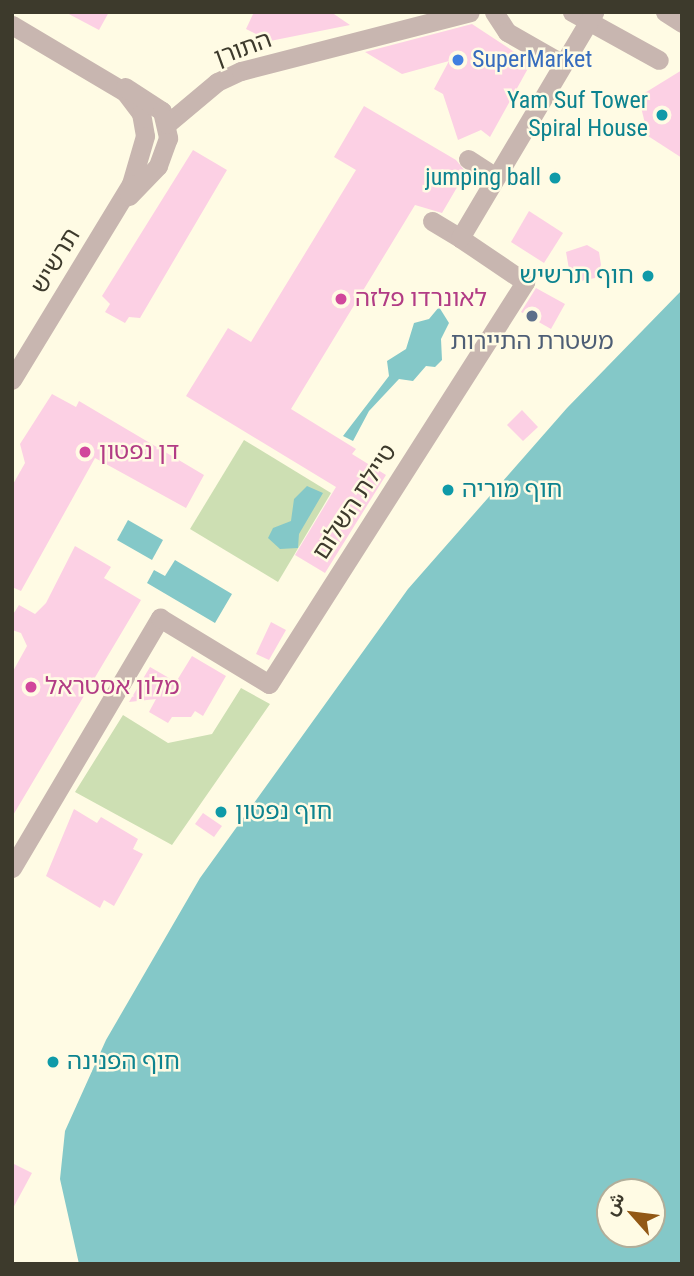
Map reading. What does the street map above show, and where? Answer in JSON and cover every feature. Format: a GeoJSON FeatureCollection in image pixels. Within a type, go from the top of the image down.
{"type":"FeatureCollection","features":[{"type":"Feature","properties":{"kind":"street"},"geometry":{"type":"LineString","coordinates":[[494,12],[506,33],[563,64]]}},
{"type":"Feature","properties":{"kind":"street"},"geometry":{"type":"LineString","coordinates":[[665,12],[682,23]]}},
{"type":"Feature","properties":{"kind":"street","name":"התורן"},"geometry":{"type":"LineString","coordinates":[[167,124],[217,82],[241,71],[463,14]]}},
{"type":"Feature","properties":{"kind":"street"},"geometry":{"type":"LineString","coordinates":[[432,221],[460,239],[563,64],[585,15],[659,60]]}},
{"type":"Feature","properties":{"kind":"street","name":"תרשיש"},"geometry":{"type":"LineString","coordinates":[[12,25],[113,82],[152,100],[167,124],[158,166],[120,202]]}},
{"type":"Feature","properties":{"kind":"street","name":"תרשיש"},"geometry":{"type":"LineString","coordinates":[[12,380],[137,172],[145,136],[135,102],[113,82]]}},
{"type":"Feature","properties":{"kind":"street"},"geometry":{"type":"LineString","coordinates":[[468,159],[496,177]]}},
{"type":"Feature","properties":{"kind":"street","name":"טיילת השלום"},"geometry":{"type":"LineString","coordinates":[[12,868],[160,618],[269,684],[525,282],[460,239]]}},
{"type":"Feature","properties":{"kind":"green space"},"geometry":{"type":"Polygon","coordinates":[[[244,440],[331,493],[278,582],[190,529],[244,440]]]}},
{"type":"Feature","properties":{"kind":"green space"},"geometry":{"type":"Polygon","coordinates":[[[241,688],[270,704],[172,845],[75,792],[123,715],[168,743],[212,734],[241,688]]]}},
{"type":"Feature","properties":{"kind":"water"},"geometry":{"type":"Polygon","coordinates":[[[682,290],[682,1264],[79,1264],[60,1179],[65,1131],[106,1040],[200,878],[408,589],[567,408],[682,290]]]}},
{"type":"Feature","properties":{"kind":"water"},"geometry":{"type":"Polygon","coordinates":[[[439,307],[449,323],[441,339],[442,360],[435,367],[426,366],[413,381],[399,379],[369,411],[353,441],[343,436],[389,376],[387,361],[406,349],[414,323],[429,319],[439,307]]]}},
{"type":"Feature","properties":{"kind":"water"},"geometry":{"type":"Polygon","coordinates":[[[307,486],[323,493],[299,534],[298,548],[280,549],[268,538],[273,528],[291,521],[294,499],[307,486]]]}},
{"type":"Feature","properties":{"kind":"water"},"geometry":{"type":"Polygon","coordinates":[[[128,520],[163,540],[152,560],[117,540],[128,520]]]}},
{"type":"Feature","properties":{"kind":"water"},"geometry":{"type":"Polygon","coordinates":[[[175,560],[232,594],[215,623],[147,583],[154,570],[165,576],[175,560]]]}},
{"type":"Feature","properties":{"kind":"building"},"geometry":{"type":"Polygon","coordinates":[[[65,12],[109,12],[99,30],[65,12]]]}},
{"type":"Feature","properties":{"kind":"building"},"geometry":{"type":"Polygon","coordinates":[[[254,12],[331,12],[350,25],[270,41],[246,29],[254,12]]]}},
{"type":"Feature","properties":{"kind":"building"},"geometry":{"type":"Polygon","coordinates":[[[472,24],[531,63],[490,137],[481,130],[458,140],[443,94],[434,89],[449,61],[402,74],[365,52],[472,24]]]}},
{"type":"Feature","properties":{"kind":"building","name":"Yam Suf Tower Spiral House"},"geometry":{"type":"Polygon","coordinates":[[[682,70],[682,158],[648,136],[641,107],[643,94],[682,70]]]}},
{"type":"Feature","properties":{"kind":"building"},"geometry":{"type":"Polygon","coordinates":[[[364,106],[456,160],[466,172],[442,213],[415,205],[291,409],[356,449],[352,454],[386,475],[325,573],[295,555],[336,487],[186,396],[228,328],[251,342],[356,170],[334,157],[364,106]]]}},
{"type":"Feature","properties":{"kind":"building"},"geometry":{"type":"Polygon","coordinates":[[[193,150],[227,170],[140,318],[129,317],[125,323],[105,312],[110,304],[102,296],[193,150]]]}},
{"type":"Feature","properties":{"kind":"building"},"geometry":{"type":"Polygon","coordinates":[[[529,211],[563,233],[544,263],[511,242],[529,211]]]}},
{"type":"Feature","properties":{"kind":"building"},"geometry":{"type":"Polygon","coordinates":[[[587,245],[599,252],[601,265],[595,278],[581,281],[570,275],[566,252],[587,245]]]}},
{"type":"Feature","properties":{"kind":"building"},"geometry":{"type":"Polygon","coordinates":[[[536,288],[565,304],[551,329],[521,312],[536,288]]]}},
{"type":"Feature","properties":{"kind":"building"},"geometry":{"type":"Polygon","coordinates":[[[52,394],[76,407],[79,401],[204,475],[186,508],[95,458],[21,591],[12,587],[12,486],[25,463],[20,444],[52,394]]]}},
{"type":"Feature","properties":{"kind":"building"},"geometry":{"type":"Polygon","coordinates":[[[522,410],[538,427],[523,441],[507,425],[522,410]]]}},
{"type":"Feature","properties":{"kind":"building"},"geometry":{"type":"Polygon","coordinates":[[[75,546],[111,567],[104,578],[141,600],[12,817],[12,673],[27,646],[21,633],[12,630],[12,616],[19,605],[35,614],[46,603],[75,546]]]}},
{"type":"Feature","properties":{"kind":"building"},"geometry":{"type":"Polygon","coordinates":[[[271,622],[286,630],[269,660],[256,654],[271,622]]]}},
{"type":"Feature","properties":{"kind":"building"},"geometry":{"type":"Polygon","coordinates":[[[192,656],[226,676],[203,716],[195,711],[191,717],[172,717],[168,723],[149,712],[156,699],[129,702],[150,667],[176,682],[192,656]]]}},
{"type":"Feature","properties":{"kind":"building"},"geometry":{"type":"Polygon","coordinates":[[[74,809],[97,823],[101,817],[138,839],[133,849],[143,854],[114,906],[104,900],[100,908],[46,876],[74,809]]]}},
{"type":"Feature","properties":{"kind":"building"},"geometry":{"type":"Polygon","coordinates":[[[203,813],[222,826],[214,837],[195,824],[203,813]]]}},
{"type":"Feature","properties":{"kind":"building"},"geometry":{"type":"Polygon","coordinates":[[[12,1163],[32,1173],[12,1210],[12,1163]]]}},
{"type":"Feature","properties":{"kind":"place","name":"SuperMarket"},"geometry":{"type":"Point","coordinates":[458,60]}},
{"type":"Feature","properties":{"kind":"place","name":"Yam Suf Tower Spiral House"},"geometry":{"type":"Point","coordinates":[662,115]}},
{"type":"Feature","properties":{"kind":"place","name":"jumping ball"},"geometry":{"type":"Point","coordinates":[555,178]}},
{"type":"Feature","properties":{"kind":"place","name":"חוף תרשיש"},"geometry":{"type":"Point","coordinates":[648,276]}},
{"type":"Feature","properties":{"kind":"place","name":"לאונרדו פלזה"},"geometry":{"type":"Point","coordinates":[341,299]}},
{"type":"Feature","properties":{"kind":"place","name":"משטרת התיירות"},"geometry":{"type":"Point","coordinates":[532,316]}},
{"type":"Feature","properties":{"kind":"place","name":"דן נפטון"},"geometry":{"type":"Point","coordinates":[85,452]}},
{"type":"Feature","properties":{"kind":"place","name":"חוף מוריה"},"geometry":{"type":"Point","coordinates":[448,490]}},
{"type":"Feature","properties":{"kind":"place","name":"מלון אסטראל"},"geometry":{"type":"Point","coordinates":[31,687]}},
{"type":"Feature","properties":{"kind":"place","name":"חוף נפטון"},"geometry":{"type":"Point","coordinates":[221,812]}},
{"type":"Feature","properties":{"kind":"place","name":"חוף הפנינה"},"geometry":{"type":"Point","coordinates":[53,1062]}}]}
